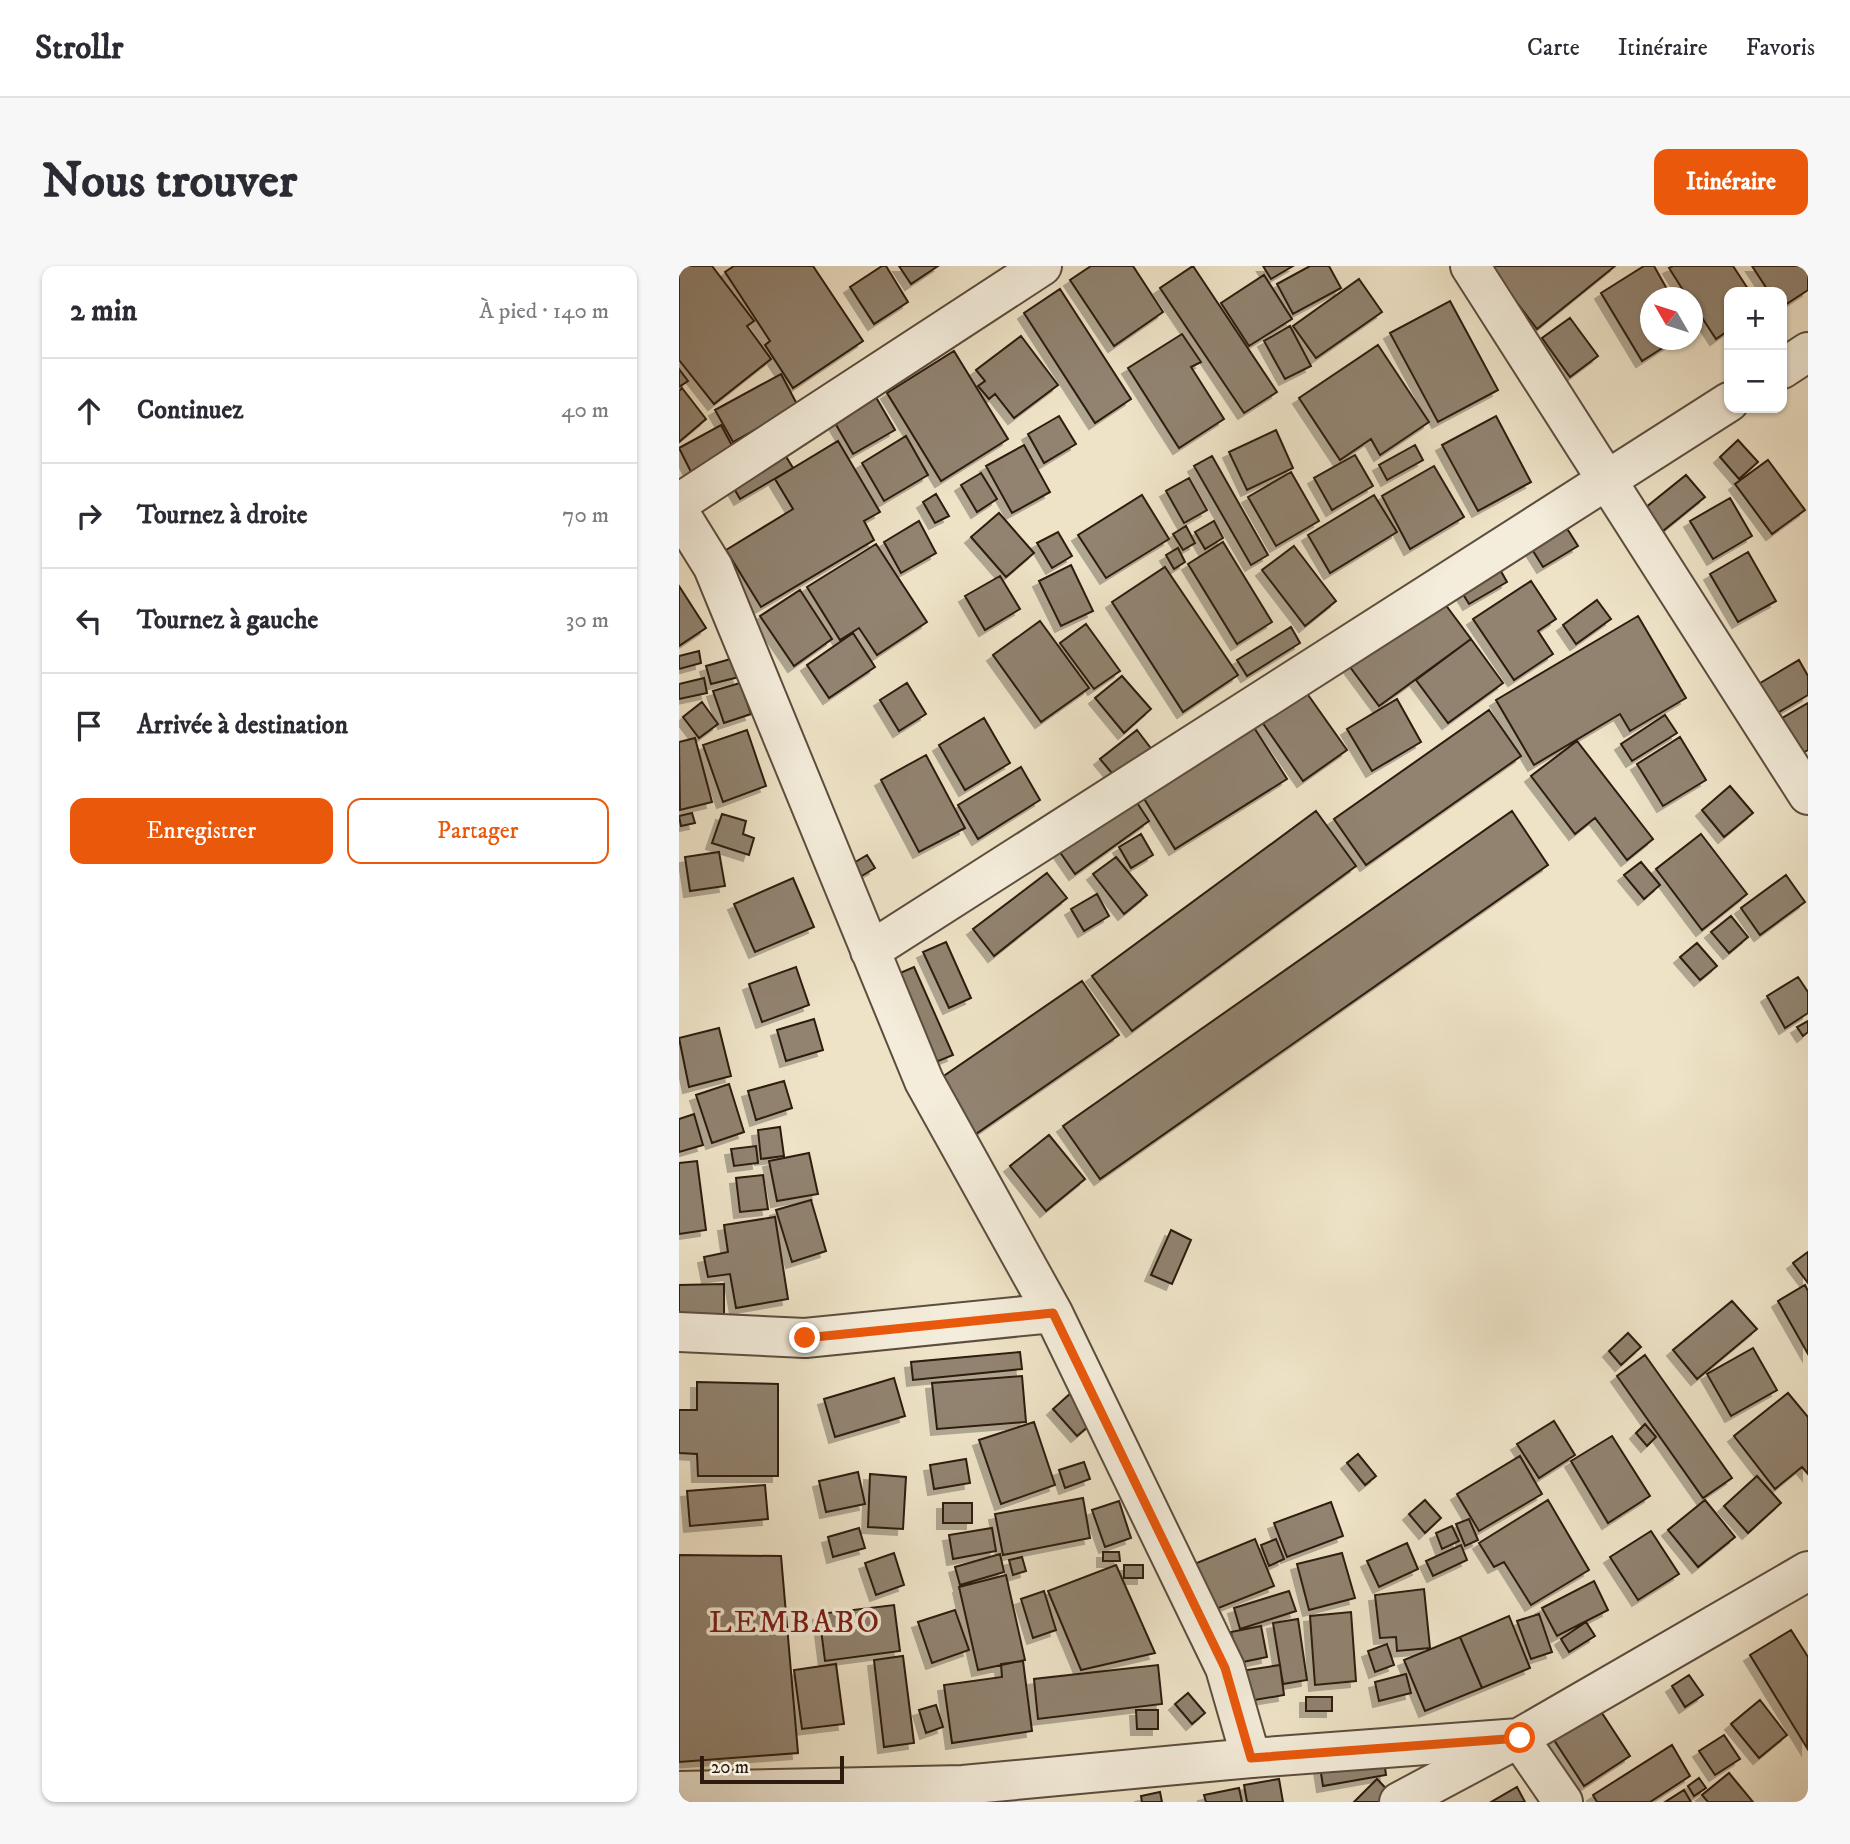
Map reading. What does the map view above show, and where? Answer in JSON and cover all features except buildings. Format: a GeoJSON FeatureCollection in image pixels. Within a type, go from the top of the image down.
{"type":"FeatureCollection","features":[{"type":"Feature","properties":{"kind":"street"},"geometry":{"type":"LineString","coordinates":[[679,503],[1042,266]]}},
{"type":"Feature","properties":{"kind":"street"},"geometry":{"type":"LineString","coordinates":[[1470,266],[1808,795]]}},
{"type":"Feature","properties":{"kind":"street"},"geometry":{"type":"LineString","coordinates":[[1787,366],[1808,352]]}},
{"type":"Feature","properties":{"kind":"street"},"geometry":{"type":"LineString","coordinates":[[870,951],[1724,405]]}},
{"type":"Feature","properties":{"kind":"street"},"geometry":{"type":"LineString","coordinates":[[679,512],[713,568],[924,1081],[1053,1313],[1225,1668],[1251,1758]]}},
{"type":"Feature","properties":{"kind":"street"},"geometry":{"type":"LineString","coordinates":[[679,1332],[805,1338],[1053,1313]]}},
{"type":"Feature","properties":{"kind":"street"},"geometry":{"type":"LineString","coordinates":[[1399,1802],[1520,1738],[1808,1571]]}},
{"type":"Feature","properties":{"kind":"street"},"geometry":{"type":"LineString","coordinates":[[679,1791],[963,1785],[1251,1758],[1520,1738]]}},
{"type":"Feature","properties":{"kind":"street"},"geometry":{"type":"LineString","coordinates":[[1520,1738],[1563,1802]]}},
{"type":"Feature","properties":{"kind":"district","name":"LEMBABO"},"geometry":{"type":"Point","coordinates":[795,1621]}},
{"type":"Feature","properties":{"kind":"route"},"geometry":{"type":"LineString","coordinates":[[805,1338],[1053,1313],[1225,1668],[1251,1758],[1520,1738]]}}]}
